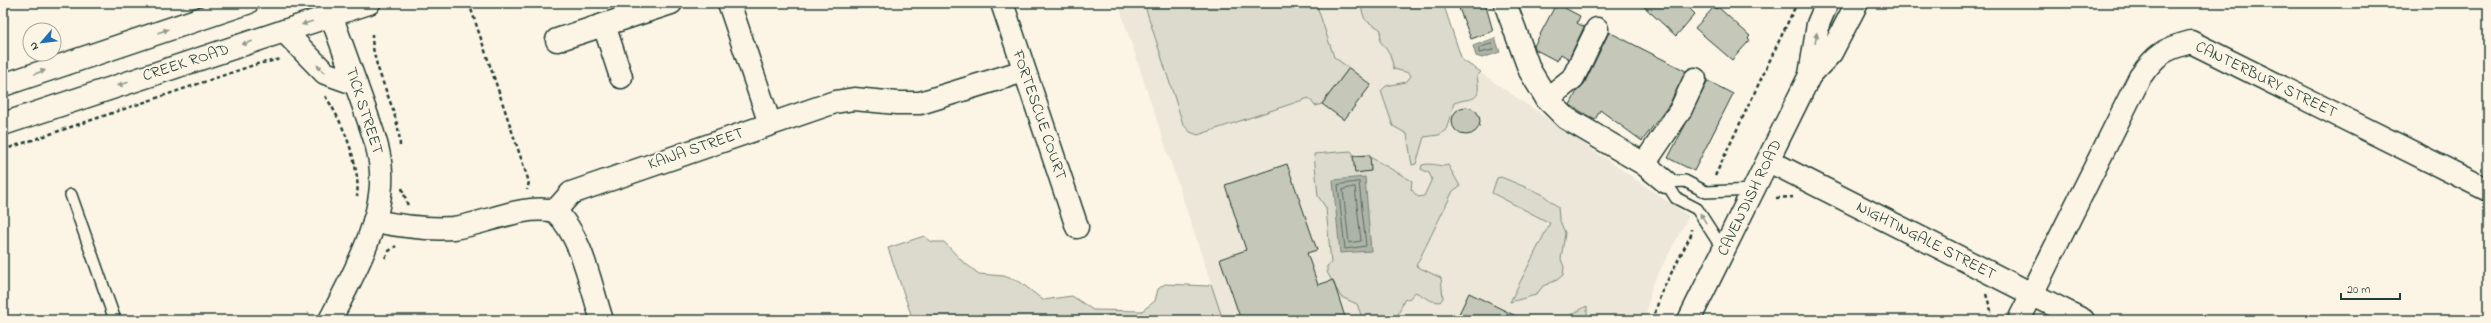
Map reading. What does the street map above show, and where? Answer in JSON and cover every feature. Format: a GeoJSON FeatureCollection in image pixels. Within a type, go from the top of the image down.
{"type":"FeatureCollection","features":[{"type":"Feature","properties":{"kind":"street"},"geometry":{"type":"LineString","coordinates":[[3,85],[247,3]]}},
{"type":"Feature","properties":{"kind":"street","name":"CREEK ROAD"},"geometry":{"type":"LineString","coordinates":[[3,124],[369,3]]}},
{"type":"Feature","properties":{"kind":"street"},"geometry":{"type":"LineString","coordinates":[[557,40],[671,3]]}},
{"type":"Feature","properties":{"kind":"street"},"geometry":{"type":"LineString","coordinates":[[729,3],[770,124]]}},
{"type":"Feature","properties":{"kind":"street","name":"FORTESCUE COURT"},"geometry":{"type":"LineString","coordinates":[[1002,3],[1077,227]]}},
{"type":"Feature","properties":{"kind":"street"},"geometry":{"type":"LineString","coordinates":[[1505,3],[1530,71],[1548,99],[1566,118],[1644,164],[1666,182]]}},
{"type":"Feature","properties":{"kind":"street","name":"CAVENDISH ROAD"},"geometry":{"type":"LineString","coordinates":[[1689,320],[1769,161],[1810,75],[1818,24],[1827,3]]}},
{"type":"Feature","properties":{"kind":"street","name":"CAVENDISH ROAD"},"geometry":{"type":"LineString","coordinates":[[1810,75],[1830,53],[1857,3]]}},
{"type":"Feature","properties":{"kind":"street","name":"TICK STREET"},"geometry":{"type":"LineString","coordinates":[[330,320],[350,282],[374,221],[381,191],[380,159],[356,84],[331,15]]}},
{"type":"Feature","properties":{"kind":"street"},"geometry":{"type":"LineString","coordinates":[[604,25],[621,77]]}},
{"type":"Feature","properties":{"kind":"street"},"geometry":{"type":"LineString","coordinates":[[1548,99],[1573,78],[1597,30]]}},
{"type":"Feature","properties":{"kind":"street"},"geometry":{"type":"LineString","coordinates":[[284,31],[325,73],[356,84]]}},
{"type":"Feature","properties":{"kind":"street","name":"CANTERBURY STREET"},"geometry":{"type":"LineString","coordinates":[[2019,320],[2140,77],[2154,58],[2168,48],[2191,42],[2488,190]]}},
{"type":"Feature","properties":{"kind":"street","name":"KAIJA STREET"},"geometry":{"type":"LineString","coordinates":[[555,211],[571,193],[835,102],[854,99],[897,103],[920,103],[1024,71]]}},
{"type":"Feature","properties":{"kind":"street"},"geometry":{"type":"LineString","coordinates":[[1644,164],[1680,111],[1695,79]]}},
{"type":"Feature","properties":{"kind":"street","name":"NIGHTINGALE STREET"},"geometry":{"type":"LineString","coordinates":[[1769,161],[2083,320]]}},
{"type":"Feature","properties":{"kind":"street"},"geometry":{"type":"LineString","coordinates":[[374,221],[409,228],[454,228],[539,208],[555,211],[563,219],[575,239],[602,320]]}},
{"type":"Feature","properties":{"kind":"lane"},"geometry":{"type":"LineString","coordinates":[[1724,251],[1697,209],[1676,198],[1666,182],[1685,181],[1706,192],[1754,190]]}},
{"type":"Feature","properties":{"kind":"lane"},"geometry":{"type":"LineString","coordinates":[[71,195],[115,320]]}},
{"type":"Feature","properties":{"kind":"path"},"geometry":{"type":"LineString","coordinates":[[469,3],[529,182],[528,189],[523,193]]}},
{"type":"Feature","properties":{"kind":"path"},"geometry":{"type":"LineString","coordinates":[[1706,192],[1797,3]]}},
{"type":"Feature","properties":{"kind":"path"},"geometry":{"type":"LineString","coordinates":[[372,34],[372,48],[393,108],[400,150]]}},
{"type":"Feature","properties":{"kind":"path"},"geometry":{"type":"LineString","coordinates":[[3,150],[258,64],[278,58],[284,60]]}},
{"type":"Feature","properties":{"kind":"path"},"geometry":{"type":"LineString","coordinates":[[323,92],[335,110],[354,161],[356,200]]}},
{"type":"Feature","properties":{"kind":"path"},"geometry":{"type":"LineString","coordinates":[[402,186],[408,208],[414,210]]}},
{"type":"Feature","properties":{"kind":"path"},"geometry":{"type":"LineString","coordinates":[[1653,320],[1661,293],[1691,235],[1690,222],[1697,209]]}},
{"type":"Feature","properties":{"kind":"path"},"geometry":{"type":"LineString","coordinates":[[306,320],[311,310]]}},
{"type":"Feature","properties":{"kind":"shaded area"},"geometry":{"type":"Polygon","coordinates":[[[1118,3],[1443,3],[1462,60],[1689,216],[1652,285],[1645,320],[1223,320],[1118,3]]]}},
{"type":"Feature","properties":{"kind":"shaded area"},"geometry":{"type":"Polygon","coordinates":[[[1144,3],[1316,3],[1334,57],[1349,68],[1322,104],[1315,106],[1309,98],[1198,135],[1190,132],[1183,124],[1144,3]]]}},
{"type":"Feature","properties":{"kind":"shaded area"},"geometry":{"type":"Polygon","coordinates":[[[1361,3],[1443,3],[1462,60],[1481,72],[1477,76],[1477,95],[1474,98],[1454,103],[1446,130],[1439,135],[1424,137],[1416,164],[1412,165],[1407,134],[1393,126],[1381,91],[1386,86],[1406,82],[1411,76],[1409,73],[1394,69],[1390,54],[1380,41],[1381,30],[1366,21],[1363,15],[1361,3]]]}},
{"type":"Feature","properties":{"kind":"shaded area"},"geometry":{"type":"Polygon","coordinates":[[[1351,151],[1355,156],[1370,155],[1370,157],[1412,181],[1411,189],[1418,197],[1424,196],[1432,179],[1429,173],[1421,169],[1422,165],[1448,165],[1460,186],[1453,191],[1416,266],[1441,278],[1443,298],[1440,302],[1432,301],[1415,292],[1410,298],[1404,300],[1396,320],[1363,320],[1357,304],[1341,297],[1327,272],[1327,266],[1331,263],[1326,208],[1318,196],[1314,154],[1351,151]]]}},
{"type":"Feature","properties":{"kind":"shaded area"},"geometry":{"type":"Polygon","coordinates":[[[1501,177],[1542,194],[1558,207],[1559,218],[1565,233],[1561,259],[1564,267],[1563,275],[1557,280],[1543,286],[1536,295],[1510,302],[1550,223],[1492,193],[1497,178],[1501,177]]]}},
{"type":"Feature","properties":{"kind":"shaded area"},"geometry":{"type":"Polygon","coordinates":[[[924,236],[932,242],[944,242],[962,261],[979,274],[1004,276],[1020,282],[1043,300],[1072,296],[1093,310],[1142,311],[1155,301],[1158,289],[1165,284],[1208,286],[1211,284],[1223,320],[913,320],[888,248],[924,236]]]}},
{"type":"Feature","properties":{"kind":"shaded area"},"geometry":{"type":"Polygon","coordinates":[[[1587,306],[1587,320],[1562,320],[1587,306]]]}},
{"type":"Feature","properties":{"kind":"water"},"geometry":{"type":"Polygon","coordinates":[[[1495,38],[1500,52],[1482,58],[1476,56],[1473,46],[1495,38]]]}},
{"type":"Feature","properties":{"kind":"water"},"geometry":{"type":"Polygon","coordinates":[[[1365,177],[1371,251],[1340,253],[1333,180],[1365,177]]]}},
{"type":"Feature","properties":{"kind":"building"},"geometry":{"type":"Polygon","coordinates":[[[1457,3],[1485,3],[1493,31],[1471,39],[1457,3]]]}},
{"type":"Feature","properties":{"kind":"building"},"geometry":{"type":"Polygon","coordinates":[[[1640,3],[1684,3],[1695,14],[1676,36],[1640,3]]]}},
{"type":"Feature","properties":{"kind":"building"},"geometry":{"type":"Polygon","coordinates":[[[1559,5],[1580,16],[1577,23],[1584,27],[1569,59],[1561,54],[1557,61],[1536,50],[1534,46],[1555,6],[1558,7],[1559,5]]]}},
{"type":"Feature","properties":{"kind":"building"},"geometry":{"type":"Polygon","coordinates":[[[1714,7],[1716,9],[1718,7],[1750,36],[1748,38],[1750,40],[1732,60],[1695,28],[1714,7]]]}},
{"type":"Feature","properties":{"kind":"building"},"geometry":{"type":"Polygon","coordinates":[[[1609,32],[1686,71],[1669,105],[1642,141],[1600,110],[1595,120],[1570,105],[1577,91],[1584,84],[1609,32]]]}},
{"type":"Feature","properties":{"kind":"building"},"geometry":{"type":"Polygon","coordinates":[[[1349,68],[1371,85],[1344,120],[1322,104],[1349,68]]]}},
{"type":"Feature","properties":{"kind":"building"},"geometry":{"type":"Polygon","coordinates":[[[1708,81],[1733,94],[1694,171],[1668,158],[1708,81]]]}},
{"type":"Feature","properties":{"kind":"building"},"geometry":{"type":"Polygon","coordinates":[[[1466,107],[1476,111],[1480,121],[1476,131],[1466,135],[1456,131],[1452,121],[1456,111],[1466,107]]]}},
{"type":"Feature","properties":{"kind":"building"},"geometry":{"type":"Polygon","coordinates":[[[1370,155],[1371,171],[1355,173],[1353,156],[1370,155]]]}},
{"type":"Feature","properties":{"kind":"building"},"geometry":{"type":"Polygon","coordinates":[[[1287,164],[1317,250],[1307,253],[1318,285],[1333,280],[1346,320],[1241,320],[1220,259],[1246,250],[1225,185],[1287,164]]]}},
{"type":"Feature","properties":{"kind":"building"},"geometry":{"type":"Polygon","coordinates":[[[1469,293],[1524,320],[1456,320],[1469,293]]]}}]}
